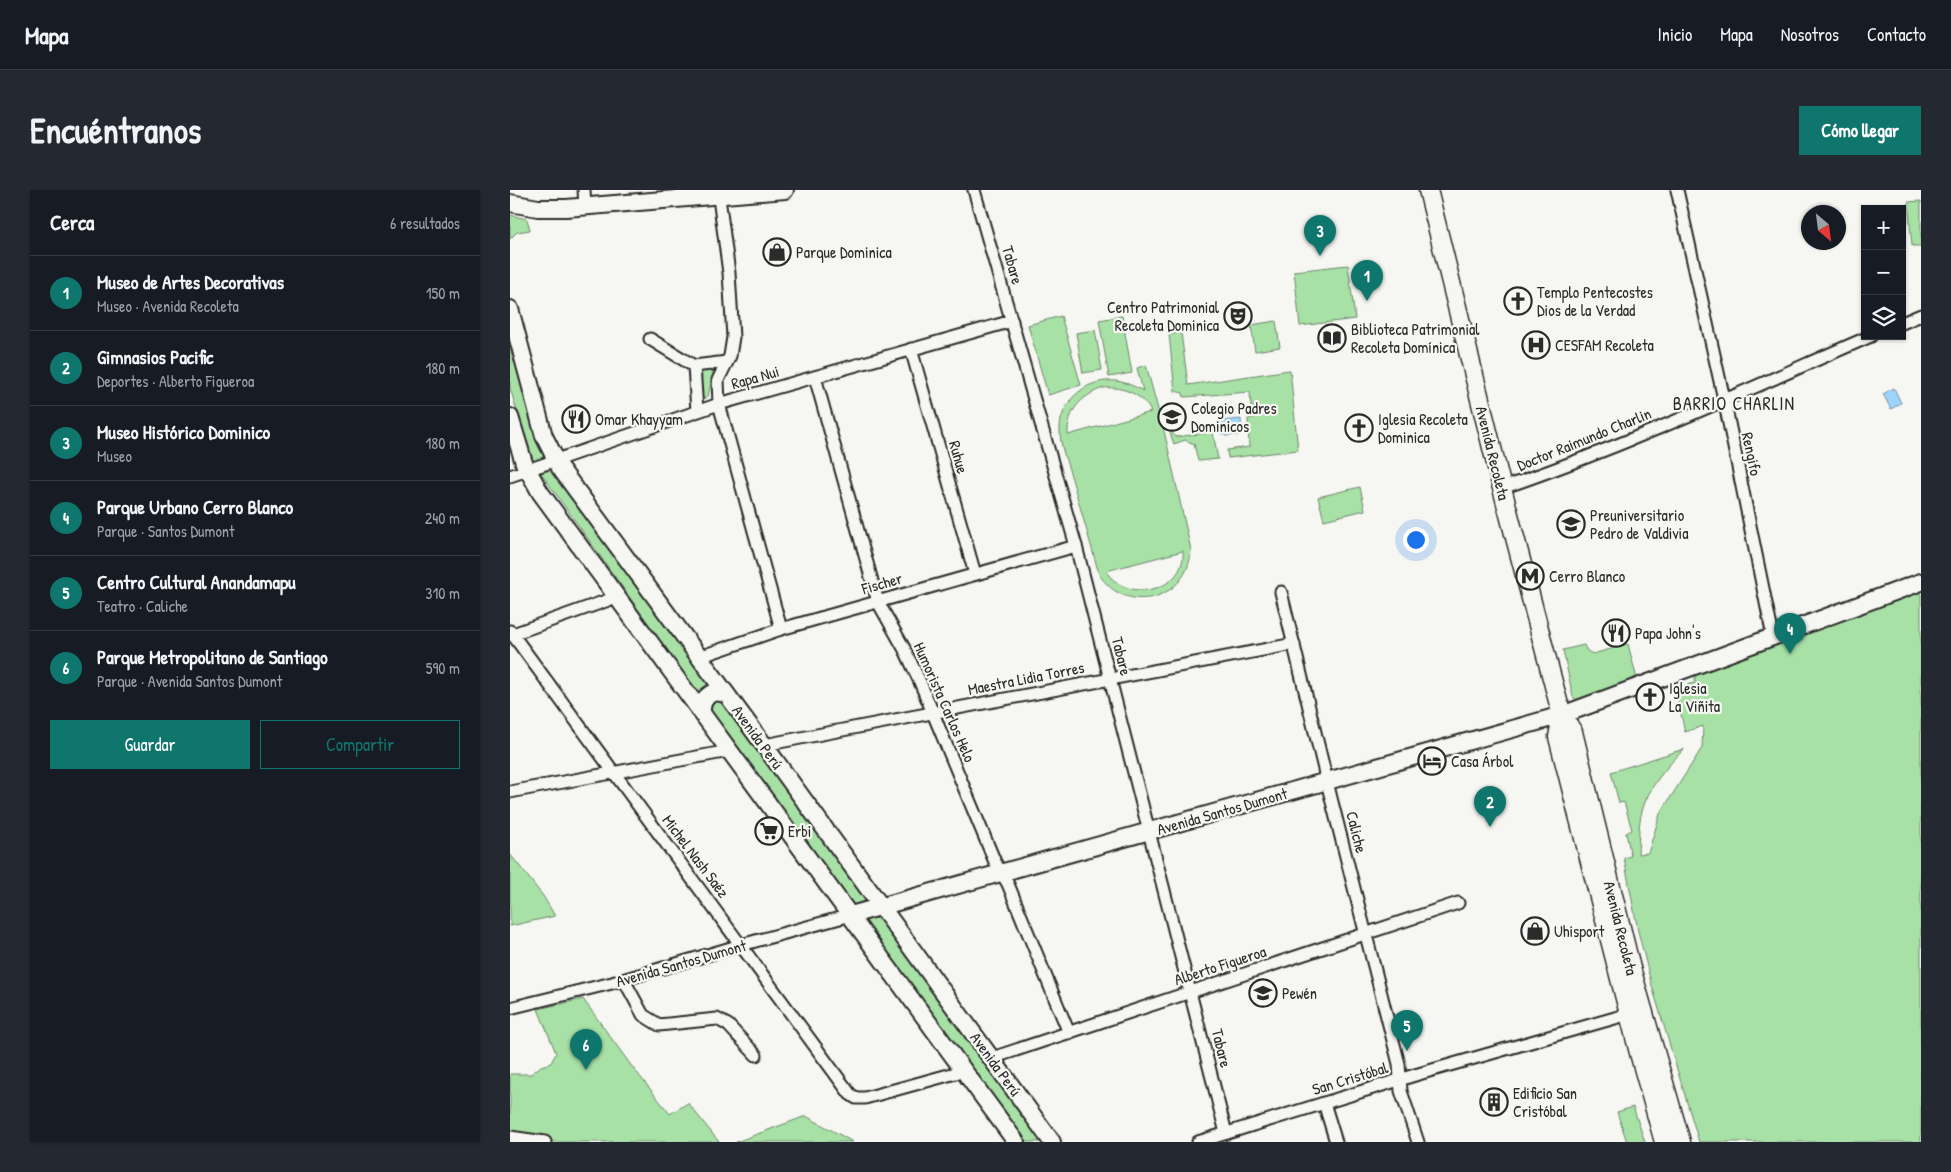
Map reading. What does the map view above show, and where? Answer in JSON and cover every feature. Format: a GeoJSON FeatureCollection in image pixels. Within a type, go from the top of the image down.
{"type":"FeatureCollection","features":[{"type":"Feature","properties":{"kind":"main road"},"geometry":{"type":"LineString","coordinates":[[510,203],[538,208],[584,198],[785,190]]}},
{"type":"Feature","properties":{"kind":"main road","name":"Avenida Recoleta"},"geometry":{"type":"LineString","coordinates":[[1428,190],[1502,488],[1562,715],[1573,732],[1617,914],[1681,1142]]}},
{"type":"Feature","properties":{"kind":"main road","name":"Avenida Perú"},"geometry":{"type":"LineString","coordinates":[[510,309],[544,436],[555,460],[882,906],[1052,1142]]}},
{"type":"Feature","properties":{"kind":"main road","name":"Avenida Perú"},"geometry":{"type":"LineString","coordinates":[[510,417],[528,470],[540,492],[1016,1142]]}},
{"type":"Feature","properties":{"kind":"main road","name":"Avenida Santos Dumont"},"geometry":{"type":"LineString","coordinates":[[851,915],[1562,715],[1921,582]]}},
{"type":"Feature","properties":{"kind":"main road"},"geometry":{"type":"LineString","coordinates":[[702,713],[704,700],[709,695],[715,692],[727,695]]}},
{"type":"Feature","properties":{"kind":"main road","name":"Avenida Recoleta"},"geometry":{"type":"LineString","coordinates":[[1562,715],[1558,737],[1664,1142]]}},
{"type":"Feature","properties":{"kind":"main road"},"geometry":{"type":"LineString","coordinates":[[1629,1014],[1639,1015],[1646,1021]]}},
{"type":"Feature","properties":{"kind":"street","name":"Tabare"},"geometry":{"type":"LineString","coordinates":[[974,190],[1076,546],[1226,1133]]}},
{"type":"Feature","properties":{"kind":"street","name":"Rengifo"},"geometry":{"type":"LineString","coordinates":[[1677,190],[1724,400],[1773,637]]}},
{"type":"Feature","properties":{"kind":"street"},"geometry":{"type":"LineString","coordinates":[[718,193],[729,273],[733,337],[732,350],[718,380],[719,404],[781,629]]}},
{"type":"Feature","properties":{"kind":"street"},"geometry":{"type":"LineString","coordinates":[[1906,321],[1921,315]]}},
{"type":"Feature","properties":{"kind":"street","name":"Rapa Nui"},"geometry":{"type":"LineString","coordinates":[[510,476],[719,404],[1012,321]]}},
{"type":"Feature","properties":{"kind":"street"},"geometry":{"type":"LineString","coordinates":[[650,338],[694,366],[727,362]]}},
{"type":"Feature","properties":{"kind":"street","name":"Doctor Raimundo Charlin"},"geometry":{"type":"LineString","coordinates":[[1502,488],[1556,469],[1724,400],[1862,340]]}},
{"type":"Feature","properties":{"kind":"street","name":"Ruhue"},"geometry":{"type":"LineString","coordinates":[[911,349],[975,574]]}},
{"type":"Feature","properties":{"kind":"street"},"geometry":{"type":"LineString","coordinates":[[694,366],[697,411]]}},
{"type":"Feature","properties":{"kind":"street","name":"Humorista Carlos Helo"},"geometry":{"type":"LineString","coordinates":[[815,377],[878,602],[905,650],[933,712],[995,862],[1008,884],[1069,1033]]}},
{"type":"Feature","properties":{"kind":"street","name":"Fischer"},"geometry":{"type":"LineString","coordinates":[[699,657],[781,629],[1076,546]]}},
{"type":"Feature","properties":{"kind":"street","name":"Caliche"},"geometry":{"type":"LineString","coordinates":[[1281,592],[1400,1069],[1403,1097],[1418,1142]]}},
{"type":"Feature","properties":{"kind":"street"},"geometry":{"type":"LineString","coordinates":[[511,633],[618,597]]}},
{"type":"Feature","properties":{"kind":"street","name":"Michel Nash Saéz"},"geometry":{"type":"LineString","coordinates":[[511,633],[848,1092],[856,1098],[865,1098],[963,1071]]}},
{"type":"Feature","properties":{"kind":"street","name":"Maestra Lidia Torres"},"geometry":{"type":"LineString","coordinates":[[764,745],[1294,644]]}},
{"type":"Feature","properties":{"kind":"street"},"geometry":{"type":"LineString","coordinates":[[510,792],[729,751]]}},
{"type":"Feature","properties":{"kind":"street","name":"Alberto Figueroa"},"geometry":{"type":"LineString","coordinates":[[992,1058],[1458,903]]}},
{"type":"Feature","properties":{"kind":"street","name":"Avenida Santos Dumont"},"geometry":{"type":"LineString","coordinates":[[510,1008],[624,980],[741,944],[851,915]]}},
{"type":"Feature","properties":{"kind":"street"},"geometry":{"type":"LineString","coordinates":[[624,980],[643,1015],[659,1024],[717,1019],[728,1025],[756,1055]]}},
{"type":"Feature","properties":{"kind":"street","name":"San Cristóbal"},"geometry":{"type":"LineString","coordinates":[[1198,1142],[1401,1080],[1629,1014]]}},
{"type":"Feature","properties":{"kind":"street"},"geometry":{"type":"LineString","coordinates":[[1324,1103],[1336,1142]]}},
{"type":"Feature","properties":{"kind":"street"},"geometry":{"type":"LineString","coordinates":[[510,1137],[545,1142]]}},
{"type":"Feature","properties":{"kind":"green space"},"geometry":{"type":"Polygon","coordinates":[[[1921,201],[1921,246],[1912,246],[1908,202],[1921,201]]]}},
{"type":"Feature","properties":{"kind":"green space"},"geometry":{"type":"Polygon","coordinates":[[[510,215],[527,219],[530,230],[517,232],[510,239],[510,215]]]}},
{"type":"Feature","properties":{"kind":"green space"},"geometry":{"type":"Polygon","coordinates":[[[1348,265],[1355,319],[1300,326],[1294,271],[1348,265]]]}},
{"type":"Feature","properties":{"kind":"green space"},"geometry":{"type":"Polygon","coordinates":[[[1061,316],[1081,385],[1048,395],[1028,325],[1061,316]]]}},
{"type":"Feature","properties":{"kind":"green space"},"geometry":{"type":"Polygon","coordinates":[[[1122,316],[1132,373],[1109,377],[1099,320],[1122,316]]]}},
{"type":"Feature","properties":{"kind":"green space"},"geometry":{"type":"Polygon","coordinates":[[[1276,321],[1280,347],[1255,351],[1251,325],[1276,321]]]}},
{"type":"Feature","properties":{"kind":"green space"},"geometry":{"type":"Polygon","coordinates":[[[510,323],[550,458],[533,464],[510,388],[510,323]]]}},
{"type":"Feature","properties":{"kind":"green space"},"geometry":{"type":"Polygon","coordinates":[[[1095,330],[1102,370],[1083,373],[1076,333],[1095,330]]]}},
{"type":"Feature","properties":{"kind":"green space"},"geometry":{"type":"Polygon","coordinates":[[[1181,333],[1188,385],[1290,370],[1298,450],[1228,458],[1227,450],[1249,447],[1248,419],[1256,417],[1255,407],[1251,407],[1250,392],[1184,397],[1183,393],[1175,391],[1169,334],[1181,333]]]}},
{"type":"Feature","properties":{"kind":"green space"},"geometry":{"type":"Polygon","coordinates":[[[1146,365],[1165,435],[1191,550],[1188,567],[1179,581],[1168,591],[1154,597],[1139,598],[1124,595],[1110,587],[1099,574],[1060,433],[1061,420],[1069,402],[1084,388],[1104,381],[1117,381],[1143,391],[1137,368],[1146,365]],[[1103,388],[1088,395],[1077,406],[1070,419],[1068,435],[1151,412],[1143,400],[1131,392],[1117,388],[1103,388]],[[1183,551],[1106,571],[1115,581],[1127,588],[1153,589],[1165,584],[1175,576],[1181,565],[1183,551]]]}},
{"type":"Feature","properties":{"kind":"green space"},"geometry":{"type":"Polygon","coordinates":[[[714,368],[708,397],[702,399],[695,372],[714,368]]]}},
{"type":"Feature","properties":{"kind":"green space"},"geometry":{"type":"Polygon","coordinates":[[[1171,418],[1173,434],[1176,437],[1213,432],[1218,459],[1198,461],[1194,444],[1185,440],[1174,444],[1165,419],[1171,418]]]}},
{"type":"Feature","properties":{"kind":"green space"},"geometry":{"type":"Polygon","coordinates":[[[557,468],[717,690],[702,699],[541,473],[557,468]]]}},
{"type":"Feature","properties":{"kind":"green space"},"geometry":{"type":"Polygon","coordinates":[[[1360,487],[1365,510],[1324,520],[1318,497],[1360,487]]]}},
{"type":"Feature","properties":{"kind":"green space"},"geometry":{"type":"Polygon","coordinates":[[[1921,591],[1921,1142],[1699,1142],[1652,986],[1638,931],[1624,858],[1631,856],[1626,833],[1632,830],[1624,802],[1619,803],[1611,772],[1684,749],[1659,778],[1645,802],[1640,822],[1638,854],[1648,853],[1660,814],[1702,748],[1703,726],[1685,732],[1677,697],[1678,687],[1695,683],[1695,671],[1921,591]]]}},
{"type":"Feature","properties":{"kind":"green space"},"geometry":{"type":"Polygon","coordinates":[[[1628,644],[1637,679],[1579,702],[1573,697],[1563,650],[1584,645],[1587,651],[1593,654],[1628,644]]]}},
{"type":"Feature","properties":{"kind":"green space"},"geometry":{"type":"Polygon","coordinates":[[[717,699],[727,702],[871,901],[853,906],[711,712],[711,703],[717,699]]]}},
{"type":"Feature","properties":{"kind":"green space"},"geometry":{"type":"Polygon","coordinates":[[[510,854],[543,896],[555,916],[510,926],[510,854]]]}},
{"type":"Feature","properties":{"kind":"green space"},"geometry":{"type":"Polygon","coordinates":[[[879,913],[1046,1142],[1024,1142],[860,918],[879,913]]]}},
{"type":"Feature","properties":{"kind":"green space"},"geometry":{"type":"Polygon","coordinates":[[[583,999],[630,1064],[670,1114],[688,1103],[719,1142],[510,1142],[510,1074],[531,1074],[541,1066],[551,1063],[556,1053],[538,1009],[583,999]]]}},
{"type":"Feature","properties":{"kind":"green space"},"geometry":{"type":"Polygon","coordinates":[[[1633,1107],[1645,1142],[1627,1142],[1617,1112],[1633,1107]]]}},
{"type":"Feature","properties":{"kind":"green space"},"geometry":{"type":"Polygon","coordinates":[[[806,1116],[853,1142],[736,1142],[806,1116]]]}},
{"type":"Feature","properties":{"kind":"water"},"geometry":{"type":"Polygon","coordinates":[[[1894,388],[1901,403],[1891,409],[1883,394],[1894,388]]]}},
{"type":"Feature","properties":{"kind":"water"},"geometry":{"type":"Polygon","coordinates":[[[1241,419],[1242,432],[1238,432],[1238,435],[1225,436],[1225,434],[1221,434],[1220,421],[1241,419]]]}},
{"type":"Feature","properties":{"kind":"place","name":"Parque Dominica"},"geometry":{"type":"Point","coordinates":[777,252]}},
{"type":"Feature","properties":{"kind":"place","name":"Museo Histórico Dominico"},"geometry":{"type":"Point","coordinates":[1320,256]}},
{"type":"Feature","properties":{"kind":"place","name":"Museo de Artes Decorativas"},"geometry":{"type":"Point","coordinates":[1367,301]}},
{"type":"Feature","properties":{"kind":"place","name":"Templo Pentecostes Dios de la Verdad"},"geometry":{"type":"Point","coordinates":[1518,301]}},
{"type":"Feature","properties":{"kind":"place","name":"Centro Patrimonial Recoleta Dominica"},"geometry":{"type":"Point","coordinates":[1238,316]}},
{"type":"Feature","properties":{"kind":"place","name":"Biblioteca Patrimonial Recoleta Domínica"},"geometry":{"type":"Point","coordinates":[1332,338]}},
{"type":"Feature","properties":{"kind":"place","name":"CESFAM Recoleta"},"geometry":{"type":"Point","coordinates":[1536,345]}},
{"type":"Feature","properties":{"kind":"place","name":"Colegio Padres Dominicos"},"geometry":{"type":"Point","coordinates":[1172,417]}},
{"type":"Feature","properties":{"kind":"place","name":"Omar Khayyam"},"geometry":{"type":"Point","coordinates":[576,419]}},
{"type":"Feature","properties":{"kind":"place","name":"Iglesia Recoleta Dominica"},"geometry":{"type":"Point","coordinates":[1359,428]}},
{"type":"Feature","properties":{"kind":"place","name":"Preuniversitario Pedro de Valdivia"},"geometry":{"type":"Point","coordinates":[1571,524]}},
{"type":"Feature","properties":{"kind":"place","name":"Cerro Blanco"},"geometry":{"type":"Point","coordinates":[1530,576]}},
{"type":"Feature","properties":{"kind":"place","name":"Papa John's"},"geometry":{"type":"Point","coordinates":[1616,633]}},
{"type":"Feature","properties":{"kind":"place","name":"Parque Urbano Cerro Blanco"},"geometry":{"type":"Point","coordinates":[1790,654]}},
{"type":"Feature","properties":{"kind":"place","name":"Iglesia La Viñita"},"geometry":{"type":"Point","coordinates":[1650,697]}},
{"type":"Feature","properties":{"kind":"place","name":"Casa Árbol"},"geometry":{"type":"Point","coordinates":[1432,761]}},
{"type":"Feature","properties":{"kind":"place","name":"Gimnasios Pacific"},"geometry":{"type":"Point","coordinates":[1490,827]}},
{"type":"Feature","properties":{"kind":"place","name":"Erbi"},"geometry":{"type":"Point","coordinates":[769,831]}},
{"type":"Feature","properties":{"kind":"place","name":"Uhisport"},"geometry":{"type":"Point","coordinates":[1535,931]}},
{"type":"Feature","properties":{"kind":"place","name":"Pewén"},"geometry":{"type":"Point","coordinates":[1263,993]}},
{"type":"Feature","properties":{"kind":"place","name":"Centro Cultural Anandamapu"},"geometry":{"type":"Point","coordinates":[1407,1051]}},
{"type":"Feature","properties":{"kind":"place","name":"Parque Metropolitano de Santiago"},"geometry":{"type":"Point","coordinates":[586,1070]}},
{"type":"Feature","properties":{"kind":"place","name":"Edificio San Cristóbal"},"geometry":{"type":"Point","coordinates":[1494,1102]}},
{"type":"Feature","properties":{"kind":"district","name":"BARRIO CHARLIN"},"geometry":{"type":"Point","coordinates":[1734,404]}}]}
